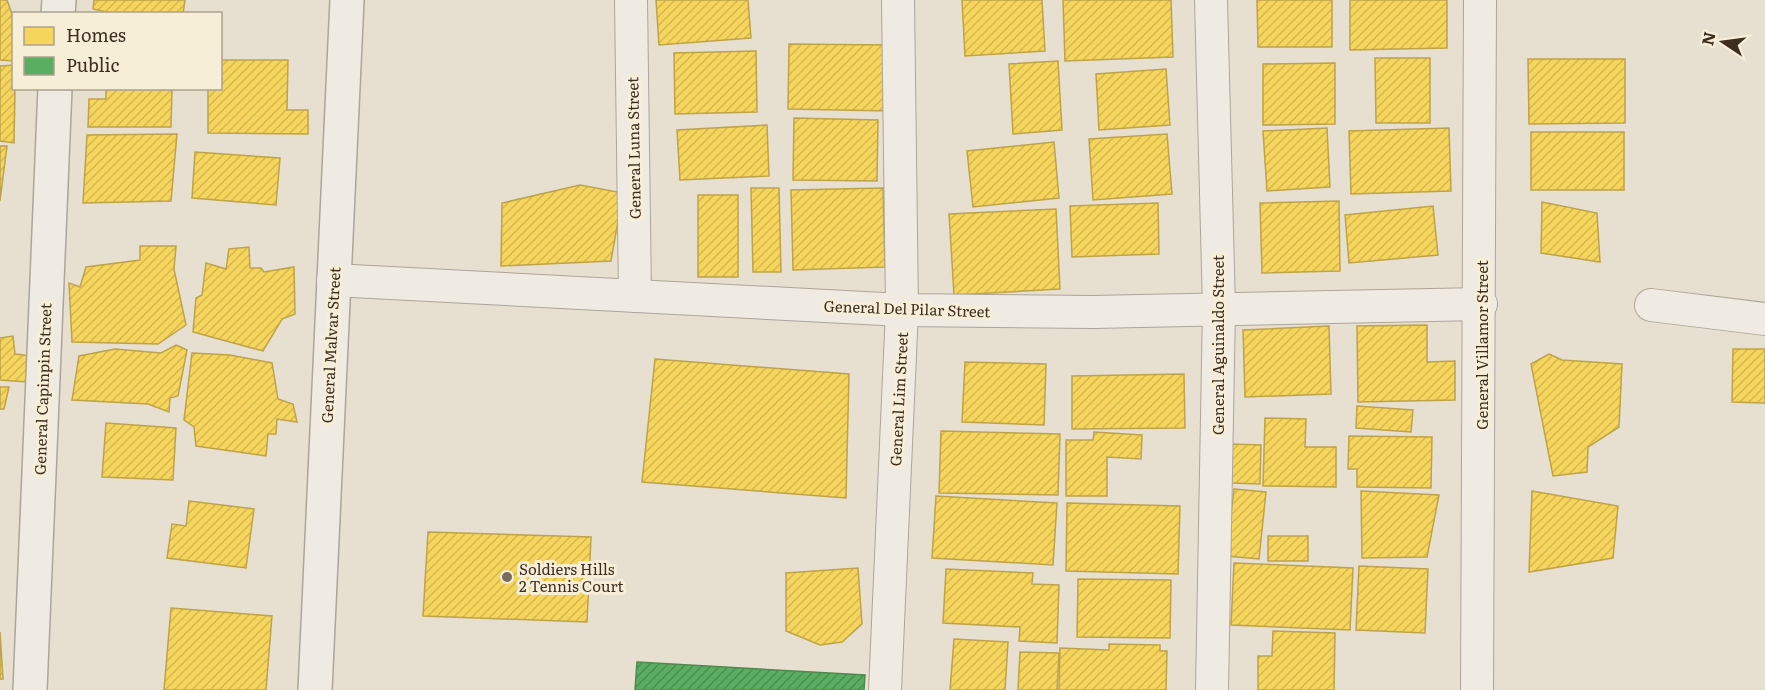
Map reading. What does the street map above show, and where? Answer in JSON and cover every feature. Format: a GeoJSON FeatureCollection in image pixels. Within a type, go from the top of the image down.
{"type":"FeatureCollection","features":[{"type":"Feature","properties":{"kind":"street","name":"General Malvar Street"},"geometry":{"type":"LineString","coordinates":[[315,690],[347,0]]}},
{"type":"Feature","properties":{"kind":"street","name":"General Luna Street"},"geometry":{"type":"LineString","coordinates":[[631,0],[635,296]]}},
{"type":"Feature","properties":{"kind":"street","name":"General Lim Street"},"geometry":{"type":"LineString","coordinates":[[885,690],[903,310],[898,0]]}},
{"type":"Feature","properties":{"kind":"street","name":"General Aguinaldo Street"},"geometry":{"type":"LineString","coordinates":[[1211,0],[1219,308],[1212,690]]}},
{"type":"Feature","properties":{"kind":"street","name":"General Villamor Street"},"geometry":{"type":"LineString","coordinates":[[1477,690],[1481,304],[1480,0]]}},
{"type":"Feature","properties":{"kind":"street","name":"General Capinpin Street"},"geometry":{"type":"LineString","coordinates":[[30,690],[55,90]]}},
{"type":"Feature","properties":{"kind":"street","name":"General Del Pilar Street"},"geometry":{"type":"LineString","coordinates":[[333,280],[903,310],[1093,312],[1481,304]]}},
{"type":"Feature","properties":{"kind":"street"},"geometry":{"type":"LineString","coordinates":[[1651,305],[1765,319]]}},
{"type":"Feature","properties":{"kind":"building: Homes"},"geometry":{"type":"Polygon","coordinates":[[[0,0],[7,0],[12,14],[12,61],[0,60],[0,0]]]}},
{"type":"Feature","properties":{"kind":"building: Homes"},"geometry":{"type":"Polygon","coordinates":[[[94,0],[185,0],[183,12],[106,12],[93,9],[94,0]]]}},
{"type":"Feature","properties":{"kind":"building: Homes"},"geometry":{"type":"Polygon","coordinates":[[[656,0],[748,0],[751,38],[659,45],[656,0]]]}},
{"type":"Feature","properties":{"kind":"building: Homes"},"geometry":{"type":"Polygon","coordinates":[[[962,0],[1042,0],[1045,51],[965,56],[962,0]]]}},
{"type":"Feature","properties":{"kind":"building: Homes"},"geometry":{"type":"Polygon","coordinates":[[[1063,0],[1171,0],[1173,57],[1065,61],[1063,0]]]}},
{"type":"Feature","properties":{"kind":"building: Homes"},"geometry":{"type":"Polygon","coordinates":[[[1257,0],[1332,0],[1332,47],[1258,47],[1257,0]]]}},
{"type":"Feature","properties":{"kind":"building: Homes"},"geometry":{"type":"Polygon","coordinates":[[[1350,0],[1447,0],[1447,48],[1350,50],[1350,0]]]}},
{"type":"Feature","properties":{"kind":"building: Homes"},"geometry":{"type":"Polygon","coordinates":[[[789,44],[891,45],[890,111],[788,109],[789,44]]]}},
{"type":"Feature","properties":{"kind":"building: Homes"},"geometry":{"type":"Polygon","coordinates":[[[756,51],[757,112],[675,114],[674,53],[756,51]]]}},
{"type":"Feature","properties":{"kind":"building: Homes"},"geometry":{"type":"Polygon","coordinates":[[[1375,58],[1430,58],[1430,123],[1376,123],[1375,58]]]}},
{"type":"Feature","properties":{"kind":"building: Homes"},"geometry":{"type":"Polygon","coordinates":[[[1528,59],[1625,59],[1625,123],[1529,124],[1528,59]]]}},
{"type":"Feature","properties":{"kind":"building: Homes"},"geometry":{"type":"Polygon","coordinates":[[[222,60],[288,60],[287,110],[308,110],[308,134],[208,133],[208,90],[222,90],[222,60]]]}},
{"type":"Feature","properties":{"kind":"building: Homes"},"geometry":{"type":"Polygon","coordinates":[[[1058,61],[1062,130],[1013,134],[1009,64],[1058,61]]]}},
{"type":"Feature","properties":{"kind":"building: Homes"},"geometry":{"type":"Polygon","coordinates":[[[1335,63],[1335,124],[1263,125],[1263,64],[1335,63]]]}},
{"type":"Feature","properties":{"kind":"building: Homes"},"geometry":{"type":"Polygon","coordinates":[[[12,65],[12,90],[15,90],[14,143],[0,141],[0,66],[12,65]]]}},
{"type":"Feature","properties":{"kind":"building: Homes"},"geometry":{"type":"Polygon","coordinates":[[[1166,69],[1170,125],[1099,130],[1096,74],[1166,69]]]}},
{"type":"Feature","properties":{"kind":"building: Homes"},"geometry":{"type":"Polygon","coordinates":[[[106,90],[172,90],[171,127],[88,127],[89,99],[106,99],[106,90]]]}},
{"type":"Feature","properties":{"kind":"building: Homes"},"geometry":{"type":"Polygon","coordinates":[[[794,118],[878,120],[877,181],[793,180],[794,118]]]}},
{"type":"Feature","properties":{"kind":"building: Homes"},"geometry":{"type":"Polygon","coordinates":[[[767,125],[769,176],[680,180],[677,130],[767,125]]]}},
{"type":"Feature","properties":{"kind":"building: Homes"},"geometry":{"type":"Polygon","coordinates":[[[1327,128],[1330,187],[1267,191],[1263,131],[1327,128]]]}},
{"type":"Feature","properties":{"kind":"building: Homes"},"geometry":{"type":"Polygon","coordinates":[[[1449,128],[1451,191],[1351,194],[1349,131],[1449,128]]]}},
{"type":"Feature","properties":{"kind":"building: Homes"},"geometry":{"type":"Polygon","coordinates":[[[1531,132],[1624,132],[1624,190],[1531,190],[1531,132]]]}},
{"type":"Feature","properties":{"kind":"building: Homes"},"geometry":{"type":"Polygon","coordinates":[[[177,134],[171,201],[83,203],[87,135],[177,134]]]}},
{"type":"Feature","properties":{"kind":"building: Homes"},"geometry":{"type":"Polygon","coordinates":[[[1167,134],[1172,194],[1093,200],[1089,139],[1167,134]]]}},
{"type":"Feature","properties":{"kind":"building: Homes"},"geometry":{"type":"Polygon","coordinates":[[[1054,142],[1059,198],[973,207],[967,151],[1054,142]]]}},
{"type":"Feature","properties":{"kind":"building: Homes"},"geometry":{"type":"Polygon","coordinates":[[[0,146],[7,146],[0,201],[0,146]]]}},
{"type":"Feature","properties":{"kind":"building: Homes"},"geometry":{"type":"Polygon","coordinates":[[[195,152],[280,158],[276,205],[192,198],[195,152]]]}},
{"type":"Feature","properties":{"kind":"building: Homes"},"geometry":{"type":"Polygon","coordinates":[[[580,185],[623,193],[611,261],[501,266],[502,203],[580,185]]]}},
{"type":"Feature","properties":{"kind":"building: Homes"},"geometry":{"type":"Polygon","coordinates":[[[751,188],[779,188],[781,272],[753,272],[751,188]]]}},
{"type":"Feature","properties":{"kind":"building: Homes"},"geometry":{"type":"Polygon","coordinates":[[[883,188],[885,267],[793,270],[791,190],[883,188]]]}},
{"type":"Feature","properties":{"kind":"building: Homes"},"geometry":{"type":"Polygon","coordinates":[[[698,195],[738,195],[738,277],[698,277],[698,195]]]}},
{"type":"Feature","properties":{"kind":"building: Homes"},"geometry":{"type":"Polygon","coordinates":[[[1339,201],[1340,271],[1262,273],[1260,203],[1339,201]]]}},
{"type":"Feature","properties":{"kind":"building: Homes"},"geometry":{"type":"Polygon","coordinates":[[[1542,202],[1597,213],[1600,262],[1541,253],[1542,202]]]}},
{"type":"Feature","properties":{"kind":"building: Homes"},"geometry":{"type":"Polygon","coordinates":[[[1158,203],[1159,254],[1072,257],[1070,206],[1158,203]]]}},
{"type":"Feature","properties":{"kind":"building: Homes"},"geometry":{"type":"Polygon","coordinates":[[[1433,206],[1438,255],[1349,263],[1345,215],[1433,206]]]}},
{"type":"Feature","properties":{"kind":"building: Homes"},"geometry":{"type":"Polygon","coordinates":[[[1056,209],[1060,289],[954,295],[949,214],[1056,209]]]}},
{"type":"Feature","properties":{"kind":"building: Homes"},"geometry":{"type":"Polygon","coordinates":[[[140,246],[176,246],[174,269],[186,325],[158,344],[72,342],[69,283],[80,287],[86,267],[140,260],[140,246]]]}},
{"type":"Feature","properties":{"kind":"building: Homes"},"geometry":{"type":"Polygon","coordinates":[[[249,247],[250,268],[261,268],[264,272],[294,267],[295,314],[282,319],[263,351],[193,332],[196,298],[202,295],[206,263],[226,269],[229,249],[249,247]]]}},
{"type":"Feature","properties":{"kind":"building: Homes"},"geometry":{"type":"Polygon","coordinates":[[[1427,325],[1427,362],[1455,361],[1455,400],[1358,402],[1357,326],[1427,325]]]}},
{"type":"Feature","properties":{"kind":"building: Homes"},"geometry":{"type":"Polygon","coordinates":[[[1329,326],[1331,394],[1245,397],[1243,330],[1329,326]]]}},
{"type":"Feature","properties":{"kind":"building: Homes"},"geometry":{"type":"Polygon","coordinates":[[[13,336],[15,354],[32,356],[27,382],[0,380],[0,338],[13,336]]]}},
{"type":"Feature","properties":{"kind":"building: Homes"},"geometry":{"type":"Polygon","coordinates":[[[176,345],[187,350],[178,396],[170,398],[169,412],[148,404],[72,400],[79,356],[115,349],[161,353],[176,345]]]}},
{"type":"Feature","properties":{"kind":"building: Homes"},"geometry":{"type":"Polygon","coordinates":[[[1733,349],[1765,349],[1765,403],[1732,402],[1733,349]]]}},
{"type":"Feature","properties":{"kind":"building: Homes"},"geometry":{"type":"Polygon","coordinates":[[[192,353],[230,355],[272,363],[278,399],[293,404],[297,422],[277,419],[276,434],[268,434],[266,456],[196,446],[194,427],[184,420],[192,353]]]}},
{"type":"Feature","properties":{"kind":"building: Homes"},"geometry":{"type":"Polygon","coordinates":[[[1549,354],[1562,360],[1622,364],[1619,427],[1588,447],[1587,472],[1553,476],[1531,364],[1549,354]]]}},
{"type":"Feature","properties":{"kind":"building: Homes"},"geometry":{"type":"Polygon","coordinates":[[[655,359],[849,374],[846,498],[642,482],[655,359]]]}},
{"type":"Feature","properties":{"kind":"building: Homes"},"geometry":{"type":"Polygon","coordinates":[[[965,362],[1046,364],[1044,425],[962,422],[965,362]]]}},
{"type":"Feature","properties":{"kind":"building: Homes"},"geometry":{"type":"Polygon","coordinates":[[[1184,374],[1185,428],[1072,429],[1072,376],[1184,374]]]}},
{"type":"Feature","properties":{"kind":"building: Homes"},"geometry":{"type":"Polygon","coordinates":[[[0,387],[9,387],[4,409],[0,409],[0,387]]]}},
{"type":"Feature","properties":{"kind":"building: Homes"},"geometry":{"type":"Polygon","coordinates":[[[1357,406],[1413,410],[1411,432],[1356,428],[1357,406]]]}},
{"type":"Feature","properties":{"kind":"building: Homes"},"geometry":{"type":"Polygon","coordinates":[[[1265,418],[1306,419],[1305,447],[1336,447],[1336,487],[1263,486],[1265,418]]]}},
{"type":"Feature","properties":{"kind":"building: Homes"},"geometry":{"type":"Polygon","coordinates":[[[106,423],[176,428],[173,480],[102,477],[106,423]]]}},
{"type":"Feature","properties":{"kind":"building: Homes"},"geometry":{"type":"Polygon","coordinates":[[[941,431],[1060,434],[1058,495],[939,493],[941,431]]]}},
{"type":"Feature","properties":{"kind":"building: Homes"},"geometry":{"type":"Polygon","coordinates":[[[1094,432],[1142,435],[1141,459],[1107,457],[1107,496],[1066,496],[1066,440],[1093,440],[1094,432]]]}},
{"type":"Feature","properties":{"kind":"building: Homes"},"geometry":{"type":"Polygon","coordinates":[[[1349,436],[1432,437],[1431,488],[1357,487],[1357,469],[1348,469],[1349,436]]]}},
{"type":"Feature","properties":{"kind":"building: Homes"},"geometry":{"type":"Polygon","coordinates":[[[1230,444],[1261,445],[1260,484],[1229,483],[1230,444]]]}},
{"type":"Feature","properties":{"kind":"building: Homes"},"geometry":{"type":"Polygon","coordinates":[[[1234,489],[1266,492],[1259,559],[1226,556],[1234,489]]]}},
{"type":"Feature","properties":{"kind":"building: Homes"},"geometry":{"type":"Polygon","coordinates":[[[1361,491],[1439,495],[1427,557],[1362,558],[1361,491]]]}},
{"type":"Feature","properties":{"kind":"building: Homes"},"geometry":{"type":"Polygon","coordinates":[[[1532,491],[1618,506],[1613,558],[1529,572],[1532,491]]]}},
{"type":"Feature","properties":{"kind":"building: Homes"},"geometry":{"type":"Polygon","coordinates":[[[936,496],[1057,503],[1053,565],[932,558],[936,496]]]}},
{"type":"Feature","properties":{"kind":"building: Homes"},"geometry":{"type":"Polygon","coordinates":[[[189,501],[254,509],[246,568],[167,558],[172,524],[186,526],[189,501]]]}},
{"type":"Feature","properties":{"kind":"building: Homes"},"geometry":{"type":"Polygon","coordinates":[[[1067,503],[1180,506],[1178,574],[1066,571],[1067,503]]]}},
{"type":"Feature","properties":{"kind":"building: Homes","name":"Soldiers Hills 2 Tennis Court"},"geometry":{"type":"Polygon","coordinates":[[[428,532],[591,537],[587,622],[423,616],[428,532]]]}},
{"type":"Feature","properties":{"kind":"building: Homes"},"geometry":{"type":"Polygon","coordinates":[[[1268,536],[1308,536],[1308,561],[1268,561],[1268,536]]]}},
{"type":"Feature","properties":{"kind":"building: Homes"},"geometry":{"type":"Polygon","coordinates":[[[1234,563],[1353,568],[1350,630],[1231,625],[1234,563]]]}},
{"type":"Feature","properties":{"kind":"building: Homes"},"geometry":{"type":"Polygon","coordinates":[[[1359,566],[1428,569],[1425,633],[1356,630],[1359,566]]]}},
{"type":"Feature","properties":{"kind":"building: Homes"},"geometry":{"type":"Polygon","coordinates":[[[858,568],[862,624],[842,642],[820,645],[786,631],[786,573],[858,568]]]}},
{"type":"Feature","properties":{"kind":"building: Homes"},"geometry":{"type":"Polygon","coordinates":[[[946,569],[1033,573],[1032,584],[1059,585],[1057,643],[1019,641],[1020,627],[943,623],[946,569]]]}},
{"type":"Feature","properties":{"kind":"building: Homes"},"geometry":{"type":"Polygon","coordinates":[[[1078,579],[1171,580],[1170,638],[1077,637],[1078,579]]]}},
{"type":"Feature","properties":{"kind":"building: Homes"},"geometry":{"type":"Polygon","coordinates":[[[171,608],[272,616],[266,690],[164,690],[171,608]]]}},
{"type":"Feature","properties":{"kind":"building: Homes"},"geometry":{"type":"Polygon","coordinates":[[[1273,631],[1335,633],[1334,690],[1258,690],[1258,656],[1272,656],[1273,631]]]}},
{"type":"Feature","properties":{"kind":"building: Homes"},"geometry":{"type":"Polygon","coordinates":[[[0,632],[3,679],[0,679],[0,632]]]}},
{"type":"Feature","properties":{"kind":"building: Homes"},"geometry":{"type":"Polygon","coordinates":[[[954,639],[1008,642],[1005,690],[950,690],[954,639]]]}},
{"type":"Feature","properties":{"kind":"building: Homes"},"geometry":{"type":"Polygon","coordinates":[[[1109,644],[1160,645],[1160,651],[1167,651],[1166,690],[1059,690],[1060,648],[1109,650],[1109,644]]]}},
{"type":"Feature","properties":{"kind":"building: Homes"},"geometry":{"type":"Polygon","coordinates":[[[1020,652],[1059,653],[1057,690],[1018,690],[1020,652]]]}},
{"type":"Feature","properties":{"kind":"building: Public"},"geometry":{"type":"Polygon","coordinates":[[[637,662],[865,675],[864,690],[635,690],[637,662]]]}},
{"type":"Feature","properties":{"kind":"place","name":"Soldiers Hills 2 Tennis Court"},"geometry":{"type":"Point","coordinates":[507,577]}}]}
